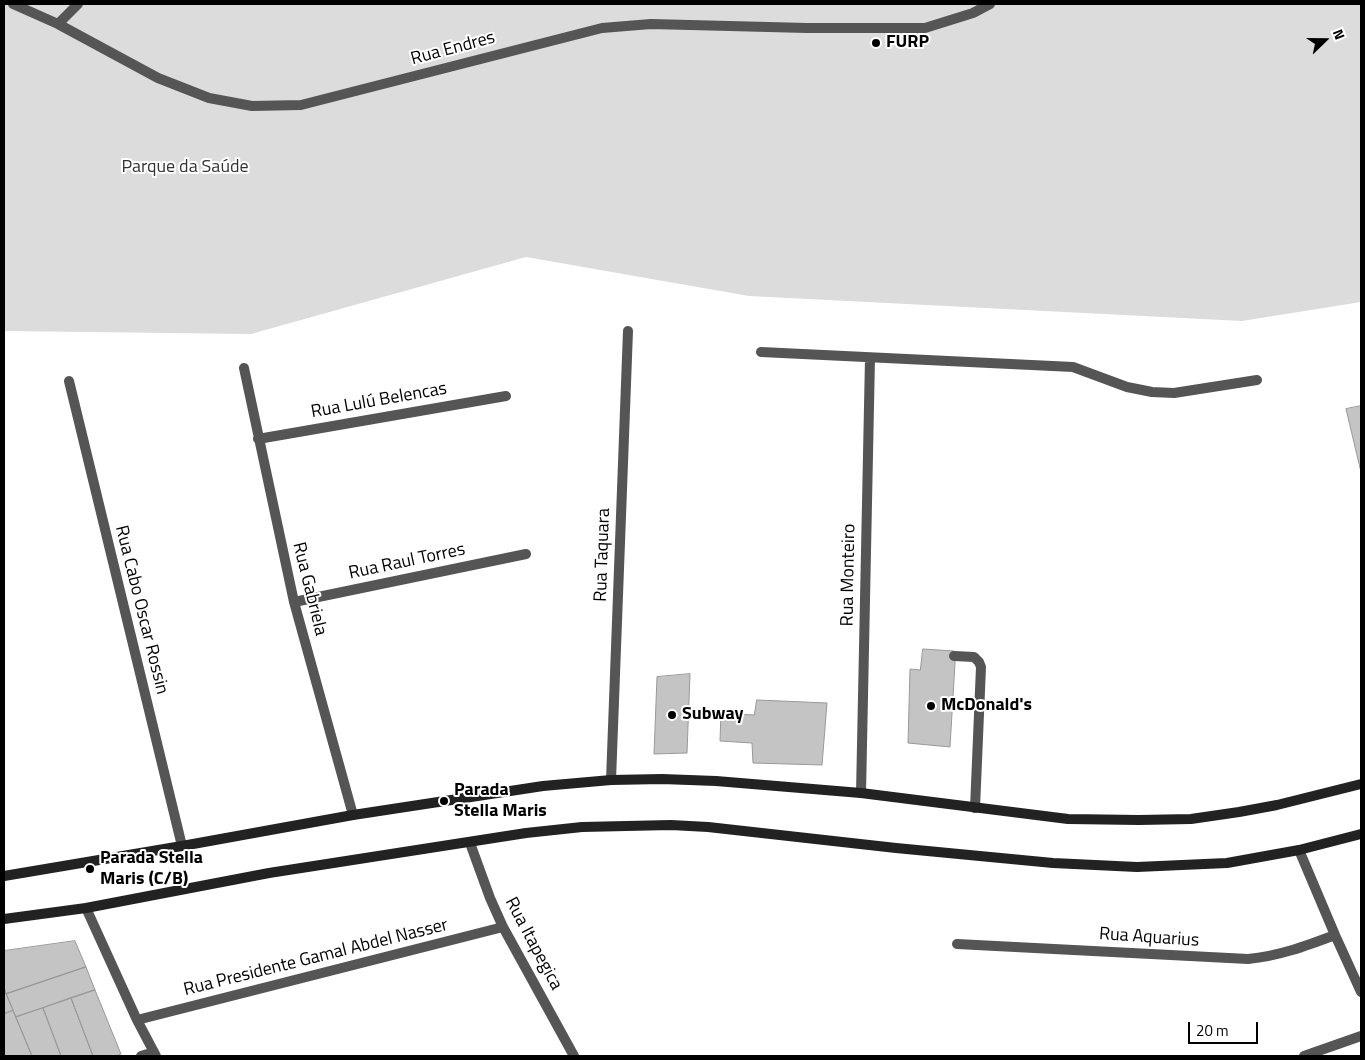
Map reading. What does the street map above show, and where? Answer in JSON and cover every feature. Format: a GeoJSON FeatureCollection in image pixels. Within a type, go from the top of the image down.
{"type":"FeatureCollection","features":[{"type":"Feature","properties":{"kind":"main road"},"geometry":{"type":"LineString","coordinates":[[4,876],[353,815],[543,786],[611,780],[716,781],[861,793],[1068,819],[1191,819],[1277,805],[1361,784]]}},
{"type":"Feature","properties":{"kind":"main road"},"geometry":{"type":"LineString","coordinates":[[4,919],[86,908],[269,874],[526,833],[582,827],[671,825],[750,831],[896,848],[1043,862],[1137,867],[1209,865],[1300,850],[1361,834]]}},
{"type":"Feature","properties":{"kind":"street","name":"Rua Endres"},"geometry":{"type":"LineString","coordinates":[[13,4],[58,24],[158,78],[209,98],[252,106],[301,105],[602,28],[651,24],[807,28],[924,28],[973,13],[990,4]]}},
{"type":"Feature","properties":{"kind":"street"},"geometry":{"type":"LineString","coordinates":[[58,24],[78,4]]}},
{"type":"Feature","properties":{"kind":"street","name":"Rua Taquara"},"geometry":{"type":"LineString","coordinates":[[611,780],[628,331]]}},
{"type":"Feature","properties":{"kind":"street"},"geometry":{"type":"LineString","coordinates":[[761,352],[950,360],[1073,368],[1127,387],[1152,392],[1174,393],[1258,380]]}},
{"type":"Feature","properties":{"kind":"street","name":"Rua Monteiro"},"geometry":{"type":"LineString","coordinates":[[861,793],[870,358]]}},
{"type":"Feature","properties":{"kind":"street","name":"Rua Gabriela"},"geometry":{"type":"LineString","coordinates":[[244,368],[294,602],[353,815]]}},
{"type":"Feature","properties":{"kind":"street","name":"Rua Cabo Oscar Rossin"},"geometry":{"type":"LineString","coordinates":[[69,382],[182,846]]}},
{"type":"Feature","properties":{"kind":"street","name":"Rua Lulú Belencas"},"geometry":{"type":"LineString","coordinates":[[258,439],[506,396]]}},
{"type":"Feature","properties":{"kind":"street","name":"Rua Raul Torres"},"geometry":{"type":"LineString","coordinates":[[294,602],[526,554]]}},
{"type":"Feature","properties":{"kind":"street"},"geometry":{"type":"LineString","coordinates":[[954,656],[974,657],[981,667],[975,808]]}},
{"type":"Feature","properties":{"kind":"street","name":"Rua Itapegica"},"geometry":{"type":"LineString","coordinates":[[470,843],[503,927],[574,1056]]}},
{"type":"Feature","properties":{"kind":"street"},"geometry":{"type":"LineString","coordinates":[[1300,850],[1361,992]]}},
{"type":"Feature","properties":{"kind":"street"},"geometry":{"type":"LineString","coordinates":[[86,908],[137,1020],[155,1054],[141,1056]]}},
{"type":"Feature","properties":{"kind":"street","name":"Rua Presidente Gamal Abdel Nasser"},"geometry":{"type":"LineString","coordinates":[[137,1020],[503,927]]}},
{"type":"Feature","properties":{"kind":"street","name":"Rua Aquarius"},"geometry":{"type":"LineString","coordinates":[[957,944],[1248,959],[1270,957],[1335,935]]}},
{"type":"Feature","properties":{"kind":"street"},"geometry":{"type":"LineString","coordinates":[[1304,1056],[1361,1036]]}},
{"type":"Feature","properties":{"kind":"green space","name":"Parque da Saúde"},"geometry":{"type":"Polygon","coordinates":[[[4,4],[1361,4],[1361,302],[1242,321],[749,296],[526,257],[251,334],[4,331],[4,4]]]}},
{"type":"Feature","properties":{"kind":"building"},"geometry":{"type":"Polygon","coordinates":[[[1361,406],[1361,472],[1346,409],[1361,406]]]}},
{"type":"Feature","properties":{"kind":"building","name":"McDonald's"},"geometry":{"type":"Polygon","coordinates":[[[923,649],[954,651],[950,747],[908,743],[910,669],[920,670],[923,649]]]}},
{"type":"Feature","properties":{"kind":"building","name":"Subway"},"geometry":{"type":"Polygon","coordinates":[[[690,674],[687,753],[654,754],[657,677],[690,674]]]}},
{"type":"Feature","properties":{"kind":"building"},"geometry":{"type":"Polygon","coordinates":[[[757,700],[827,703],[822,765],[753,763],[752,743],[720,741],[721,713],[754,715],[757,700]]]}},
{"type":"Feature","properties":{"kind":"building"},"geometry":{"type":"Polygon","coordinates":[[[75,941],[86,967],[6,994],[4,988],[4,951],[75,941]]]}},
{"type":"Feature","properties":{"kind":"building"},"geometry":{"type":"Polygon","coordinates":[[[86,967],[95,990],[16,1017],[6,994],[86,967]]]}},
{"type":"Feature","properties":{"kind":"building"},"geometry":{"type":"Polygon","coordinates":[[[4,988],[13,1010],[4,1014],[4,988]]]}},
{"type":"Feature","properties":{"kind":"building"},"geometry":{"type":"Polygon","coordinates":[[[95,990],[121,1054],[116,1056],[93,1056],[71,998],[95,990]]]}},
{"type":"Feature","properties":{"kind":"building"},"geometry":{"type":"Polygon","coordinates":[[[71,998],[93,1056],[61,1056],[43,1008],[71,998]]]}},
{"type":"Feature","properties":{"kind":"building"},"geometry":{"type":"Polygon","coordinates":[[[43,1008],[61,1056],[32,1056],[16,1017],[43,1008]]]}},
{"type":"Feature","properties":{"kind":"building"},"geometry":{"type":"Polygon","coordinates":[[[13,1011],[32,1056],[4,1056],[4,1014],[13,1011]]]}},
{"type":"Feature","properties":{"kind":"place","name":"FURP"},"geometry":{"type":"Point","coordinates":[876,43]}},
{"type":"Feature","properties":{"kind":"place","name":"McDonald's"},"geometry":{"type":"Point","coordinates":[931,706]}},
{"type":"Feature","properties":{"kind":"place","name":"Subway"},"geometry":{"type":"Point","coordinates":[672,715]}},
{"type":"Feature","properties":{"kind":"place","name":"Parada Stella Maris"},"geometry":{"type":"Point","coordinates":[444,801]}},
{"type":"Feature","properties":{"kind":"place","name":"Parada Stella Maris (C/B)"},"geometry":{"type":"Point","coordinates":[90,869]}}]}
